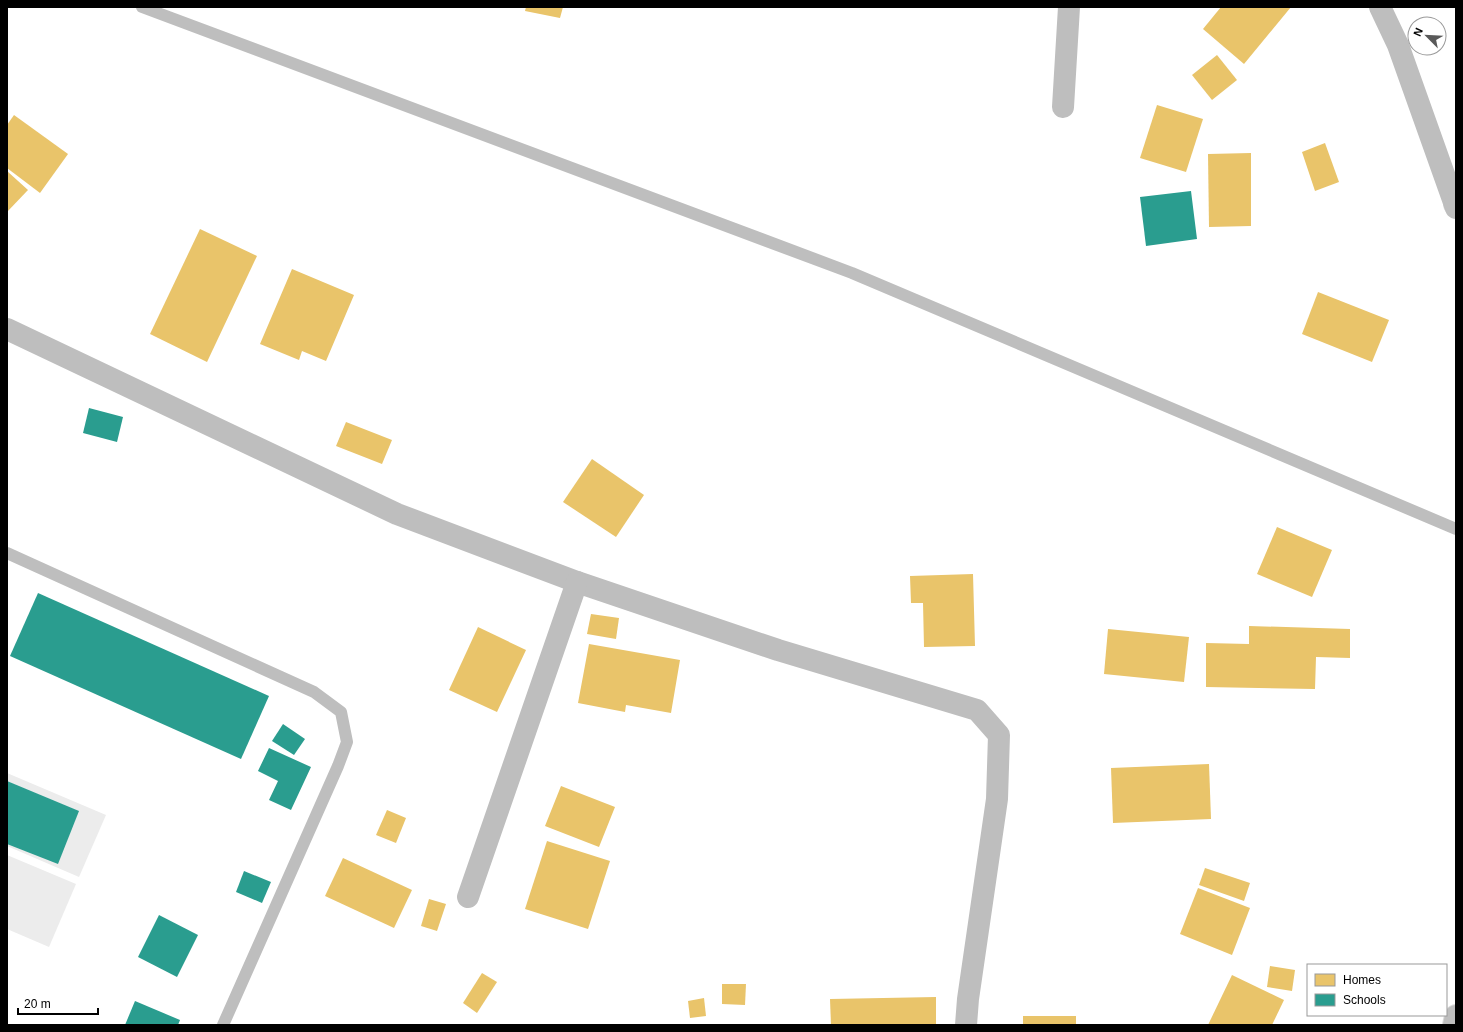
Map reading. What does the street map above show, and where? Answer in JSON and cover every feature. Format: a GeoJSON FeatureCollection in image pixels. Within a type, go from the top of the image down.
{"type":"FeatureCollection","features":[{"type":"Feature","properties":{"kind":"street"},"geometry":{"type":"LineString","coordinates":[[1063,107],[1069,7]]}},
{"type":"Feature","properties":{"kind":"street"},"geometry":{"type":"LineString","coordinates":[[1380,7],[1398,45],[1456,205]]}},
{"type":"Feature","properties":{"kind":"street"},"geometry":{"type":"LineString","coordinates":[[7,329],[397,514],[577,582],[778,650],[977,710],[999,735],[998,800],[968,999],[966,1025]]}},
{"type":"Feature","properties":{"kind":"street"},"geometry":{"type":"LineString","coordinates":[[468,897],[577,582]]}},
{"type":"Feature","properties":{"kind":"street"},"geometry":{"type":"LineString","coordinates":[[1454,1025],[1456,1016]]}},
{"type":"Feature","properties":{"kind":"lane"},"geometry":{"type":"LineString","coordinates":[[142,7],[852,273],[1456,529]]}},
{"type":"Feature","properties":{"kind":"lane"},"geometry":{"type":"LineString","coordinates":[[7,553],[314,692],[341,712],[347,742],[338,766],[223,1025]]}},
{"type":"Feature","properties":{"kind":"shaded area"},"geometry":{"type":"Polygon","coordinates":[[[7,773],[106,815],[79,877],[7,846],[7,773]]]}},
{"type":"Feature","properties":{"kind":"shaded area"},"geometry":{"type":"Polygon","coordinates":[[[7,855],[76,884],[49,947],[7,929],[7,855]]]}},
{"type":"Feature","properties":{"kind":"building: Homes"},"geometry":{"type":"Polygon","coordinates":[[[526,7],[563,7],[560,18],[525,11],[526,7]]]}},
{"type":"Feature","properties":{"kind":"building: Homes"},"geometry":{"type":"Polygon","coordinates":[[[1221,7],[1291,7],[1244,64],[1203,29],[1221,7]]]}},
{"type":"Feature","properties":{"kind":"building: Homes"},"geometry":{"type":"Polygon","coordinates":[[[1217,55],[1237,80],[1212,100],[1192,75],[1217,55]]]}},
{"type":"Feature","properties":{"kind":"building: Homes"},"geometry":{"type":"Polygon","coordinates":[[[1157,105],[1203,119],[1186,172],[1140,158],[1157,105]]]}},
{"type":"Feature","properties":{"kind":"building: Homes"},"geometry":{"type":"Polygon","coordinates":[[[14,115],[68,154],[40,193],[7,168],[7,125],[14,115]]]}},
{"type":"Feature","properties":{"kind":"building: Homes"},"geometry":{"type":"Polygon","coordinates":[[[1325,143],[1339,182],[1315,191],[1302,152],[1325,143]]]}},
{"type":"Feature","properties":{"kind":"building: Homes"},"geometry":{"type":"Polygon","coordinates":[[[1251,153],[1251,226],[1209,227],[1208,154],[1251,153]]]}},
{"type":"Feature","properties":{"kind":"building: Homes"},"geometry":{"type":"Polygon","coordinates":[[[7,171],[28,190],[7,212],[7,171]]]}},
{"type":"Feature","properties":{"kind":"building: Homes"},"geometry":{"type":"Polygon","coordinates":[[[200,229],[257,256],[207,362],[150,334],[200,229]]]}},
{"type":"Feature","properties":{"kind":"building: Homes"},"geometry":{"type":"Polygon","coordinates":[[[292,269],[354,295],[326,361],[302,351],[299,360],[260,344],[292,269]]]}},
{"type":"Feature","properties":{"kind":"building: Homes"},"geometry":{"type":"Polygon","coordinates":[[[1318,292],[1389,320],[1372,362],[1302,334],[1318,292]]]}},
{"type":"Feature","properties":{"kind":"building: Homes"},"geometry":{"type":"Polygon","coordinates":[[[346,422],[392,440],[382,464],[336,446],[346,422]]]}},
{"type":"Feature","properties":{"kind":"building: Homes"},"geometry":{"type":"Polygon","coordinates":[[[592,459],[644,495],[616,537],[563,502],[592,459]]]}},
{"type":"Feature","properties":{"kind":"building: Homes"},"geometry":{"type":"Polygon","coordinates":[[[1277,527],[1332,550],[1312,597],[1257,574],[1277,527]]]}},
{"type":"Feature","properties":{"kind":"building: Homes"},"geometry":{"type":"Polygon","coordinates":[[[973,574],[975,646],[924,647],[923,603],[911,603],[910,576],[973,574]]]}},
{"type":"Feature","properties":{"kind":"building: Homes"},"geometry":{"type":"Polygon","coordinates":[[[591,614],[619,618],[616,639],[587,634],[591,614]]]}},
{"type":"Feature","properties":{"kind":"building: Homes"},"geometry":{"type":"Polygon","coordinates":[[[1249,626],[1350,629],[1350,658],[1316,657],[1315,689],[1206,687],[1206,643],[1249,644],[1249,626]]]}},
{"type":"Feature","properties":{"kind":"building: Homes"},"geometry":{"type":"Polygon","coordinates":[[[478,627],[526,650],[497,712],[449,690],[478,627]]]}},
{"type":"Feature","properties":{"kind":"building: Homes"},"geometry":{"type":"Polygon","coordinates":[[[1108,629],[1189,637],[1184,682],[1104,674],[1108,629]]]}},
{"type":"Feature","properties":{"kind":"building: Homes"},"geometry":{"type":"Polygon","coordinates":[[[589,644],[680,660],[671,713],[626,705],[625,712],[578,703],[589,644]]]}},
{"type":"Feature","properties":{"kind":"building: Homes"},"geometry":{"type":"Polygon","coordinates":[[[1209,764],[1211,819],[1113,823],[1111,768],[1209,764]]]}},
{"type":"Feature","properties":{"kind":"building: Homes"},"geometry":{"type":"Polygon","coordinates":[[[561,786],[615,807],[599,847],[545,826],[561,786]]]}},
{"type":"Feature","properties":{"kind":"building: Homes"},"geometry":{"type":"Polygon","coordinates":[[[387,810],[406,818],[396,843],[376,835],[387,810]]]}},
{"type":"Feature","properties":{"kind":"building: Homes"},"geometry":{"type":"Polygon","coordinates":[[[547,841],[610,861],[588,929],[525,909],[547,841]]]}},
{"type":"Feature","properties":{"kind":"building: Homes"},"geometry":{"type":"Polygon","coordinates":[[[343,858],[412,890],[394,928],[325,896],[343,858]]]}},
{"type":"Feature","properties":{"kind":"building: Homes"},"geometry":{"type":"Polygon","coordinates":[[[1205,868],[1250,883],[1244,901],[1199,885],[1205,868]]]}},
{"type":"Feature","properties":{"kind":"building: Homes"},"geometry":{"type":"Polygon","coordinates":[[[1198,888],[1250,908],[1232,955],[1180,934],[1198,888]]]}},
{"type":"Feature","properties":{"kind":"building: Homes"},"geometry":{"type":"Polygon","coordinates":[[[429,899],[446,904],[437,931],[421,926],[429,899]]]}},
{"type":"Feature","properties":{"kind":"building: Homes"},"geometry":{"type":"Polygon","coordinates":[[[1270,966],[1295,970],[1292,991],[1267,987],[1270,966]]]}},
{"type":"Feature","properties":{"kind":"building: Homes"},"geometry":{"type":"Polygon","coordinates":[[[482,973],[497,982],[477,1013],[463,1003],[482,973]]]}},
{"type":"Feature","properties":{"kind":"building: Homes"},"geometry":{"type":"Polygon","coordinates":[[[1232,975],[1284,1000],[1272,1025],[1208,1025],[1232,975]]]}},
{"type":"Feature","properties":{"kind":"building: Homes"},"geometry":{"type":"Polygon","coordinates":[[[722,984],[746,984],[745,1005],[722,1004],[722,984]]]}},
{"type":"Feature","properties":{"kind":"building: Homes"},"geometry":{"type":"Polygon","coordinates":[[[936,997],[936,1025],[831,1025],[830,999],[936,997]]]}},
{"type":"Feature","properties":{"kind":"building: Homes"},"geometry":{"type":"Polygon","coordinates":[[[704,998],[706,1016],[690,1018],[688,1001],[704,998]]]}},
{"type":"Feature","properties":{"kind":"building: Homes"},"geometry":{"type":"Polygon","coordinates":[[[1023,1016],[1076,1016],[1076,1025],[1023,1025],[1023,1016]]]}},
{"type":"Feature","properties":{"kind":"building: Schools"},"geometry":{"type":"Polygon","coordinates":[[[1191,191],[1197,239],[1146,246],[1140,197],[1191,191]]]}},
{"type":"Feature","properties":{"kind":"building: Schools"},"geometry":{"type":"Polygon","coordinates":[[[89,408],[123,417],[117,442],[83,433],[89,408]]]}},
{"type":"Feature","properties":{"kind":"building: Schools"},"geometry":{"type":"Polygon","coordinates":[[[38,593],[269,696],[241,759],[10,656],[38,593]]]}},
{"type":"Feature","properties":{"kind":"building: Schools"},"geometry":{"type":"Polygon","coordinates":[[[283,724],[305,739],[294,755],[272,741],[283,724]]]}},
{"type":"Feature","properties":{"kind":"building: Schools"},"geometry":{"type":"Polygon","coordinates":[[[269,748],[311,767],[291,810],[269,800],[278,781],[258,771],[269,748]]]}},
{"type":"Feature","properties":{"kind":"building: Schools"},"geometry":{"type":"Polygon","coordinates":[[[7,781],[79,811],[58,864],[7,844],[7,781]]]}},
{"type":"Feature","properties":{"kind":"building: Schools"},"geometry":{"type":"Polygon","coordinates":[[[244,871],[271,882],[262,903],[236,892],[244,871]]]}},
{"type":"Feature","properties":{"kind":"building: Schools"},"geometry":{"type":"Polygon","coordinates":[[[159,915],[198,935],[177,977],[138,957],[159,915]]]}},
{"type":"Feature","properties":{"kind":"building: Schools"},"geometry":{"type":"Polygon","coordinates":[[[135,1001],[180,1020],[178,1025],[125,1025],[135,1001]]]}}]}
